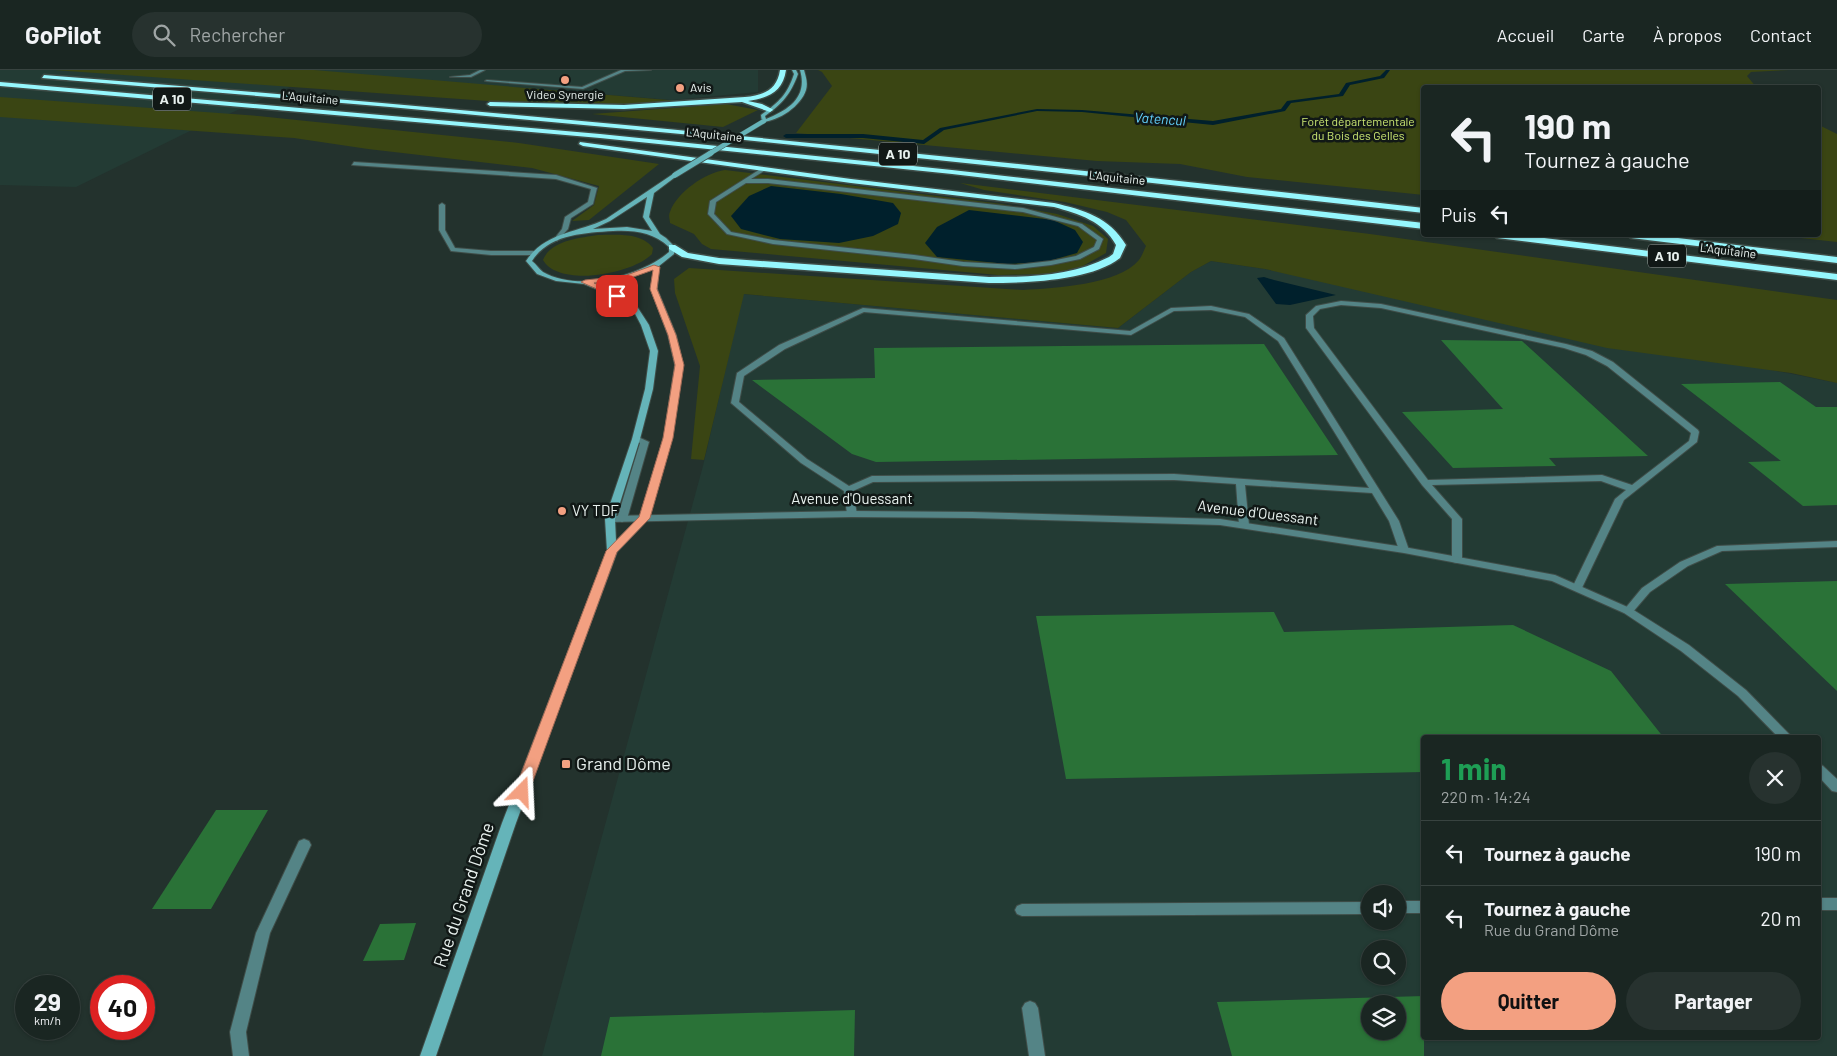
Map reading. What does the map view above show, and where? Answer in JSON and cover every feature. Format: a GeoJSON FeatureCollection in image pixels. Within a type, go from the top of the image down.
{"type":"FeatureCollection","features":[{"type":"Feature","properties":{"kind":"highway"},"geometry":{"type":"LineString","coordinates":[[480,104],[577,108],[647,107],[731,100],[769,94],[777,88],[783,70]]}},
{"type":"Feature","properties":{"kind":"highway","name":"L'Aquitaine"},"geometry":{"type":"LineString","coordinates":[[39,77],[242,92],[707,134],[1421,211]]}},
{"type":"Feature","properties":{"kind":"highway","name":"L'Aquitaine"},"geometry":{"type":"LineString","coordinates":[[0,84],[600,136],[952,172],[1421,226]]}},
{"type":"Feature","properties":{"kind":"highway"},"geometry":{"type":"LineString","coordinates":[[242,92],[431,101]]}},
{"type":"Feature","properties":{"kind":"highway"},"geometry":{"type":"LineString","coordinates":[[731,100],[760,105],[770,110]]}},
{"type":"Feature","properties":{"kind":"highway"},"geometry":{"type":"LineString","coordinates":[[344,113],[364,118],[554,140]]}},
{"type":"Feature","properties":{"kind":"highway"},"geometry":{"type":"LineString","coordinates":[[573,143],[1060,206],[1079,211],[1096,219],[1117,235],[1121,245],[1117,255],[1103,264],[1056,278],[1026,280],[988,280],[718,261],[685,255],[672,247]]}},
{"type":"Feature","properties":{"kind":"highway","name":"L'Aquitaine"},"geometry":{"type":"LineString","coordinates":[[1513,237],[1837,277]]}},
{"type":"Feature","properties":{"kind":"highway","name":"L'Aquitaine"},"geometry":{"type":"LineString","coordinates":[[1647,237],[1837,260]]}},
{"type":"Feature","properties":{"kind":"street"},"geometry":{"type":"LineString","coordinates":[[452,77],[471,76],[482,70]]}},
{"type":"Feature","properties":{"kind":"street"},"geometry":{"type":"LineString","coordinates":[[487,80],[583,88],[624,70],[649,70]]}},
{"type":"Feature","properties":{"kind":"street"},"geometry":{"type":"LineString","coordinates":[[575,234],[620,229],[640,230],[657,234],[667,240],[672,247],[672,253],[657,267],[625,278],[585,282],[544,276],[533,270],[529,262],[532,253],[542,245],[606,222],[763,118],[790,92],[796,74],[794,70]]}},
{"type":"Feature","properties":{"kind":"street"},"geometry":{"type":"LineString","coordinates":[[763,118],[776,117],[796,103],[804,92],[805,77],[802,70]]}},
{"type":"Feature","properties":{"kind":"street"},"geometry":{"type":"LineString","coordinates":[[770,110],[777,113],[776,117]]}},
{"type":"Feature","properties":{"kind":"street"},"geometry":{"type":"LineString","coordinates":[[354,164],[556,177],[594,188],[591,203],[568,217],[565,229],[557,239]]}},
{"type":"Feature","properties":{"kind":"street"},"geometry":{"type":"LineString","coordinates":[[746,181],[768,181],[1023,210],[1080,225],[1100,239],[1097,248],[1078,258],[1015,267],[963,264],[773,242],[729,232],[711,214],[713,201],[764,169]]}},
{"type":"Feature","properties":{"kind":"street"},"geometry":{"type":"LineString","coordinates":[[651,193],[646,217],[657,234]]}},
{"type":"Feature","properties":{"kind":"street"},"geometry":{"type":"LineString","coordinates":[[442,206],[442,230],[453,250],[491,253],[532,253]]}},
{"type":"Feature","properties":{"kind":"street","name":"Rue du Grand Dôme"},"geometry":{"type":"LineString","coordinates":[[428,1056],[510,823],[612,551],[644,518],[668,438],[679,365],[672,335],[654,289],[657,267]]}},
{"type":"Feature","properties":{"kind":"street","name":"Rue du Grand Dôme"},"geometry":{"type":"LineString","coordinates":[[585,282],[617,296],[636,309],[645,325],[654,351],[649,389],[636,439],[610,520],[612,551]]}},
{"type":"Feature","properties":{"kind":"street"},"geometry":{"type":"LineString","coordinates":[[1457,560],[1457,519],[1425,483],[1310,328],[1309,315],[1318,307],[1341,303],[1381,306],[1566,346],[1589,353],[1610,364],[1695,432],[1693,442],[1620,499],[1578,588]]}},
{"type":"Feature","properties":{"kind":"street"},"geometry":{"type":"LineString","coordinates":[[852,514],[848,490],[804,461],[736,403],[740,375],[782,346],[863,310],[1131,333],[1173,309],[1211,308],[1247,315],[1281,340],[1394,521],[1404,550]]}},
{"type":"Feature","properties":{"kind":"street"},"geometry":{"type":"LineString","coordinates":[[622,519],[645,442],[636,439]]}},
{"type":"Feature","properties":{"kind":"street"},"geometry":{"type":"LineString","coordinates":[[848,490],[872,479],[1174,477],[1376,491]]}},
{"type":"Feature","properties":{"kind":"street"},"geometry":{"type":"LineString","coordinates":[[1425,483],[1602,478],[1633,489]]}},
{"type":"Feature","properties":{"kind":"street"},"geometry":{"type":"LineString","coordinates":[[1240,481],[1244,526]]}},
{"type":"Feature","properties":{"kind":"street","name":"Avenue d'Ouessant"},"geometry":{"type":"LineString","coordinates":[[610,520],[852,514],[1200,521],[1404,550],[1555,578],[1628,611],[1685,648],[1742,693],[1784,735]]}},
{"type":"Feature","properties":{"kind":"street"},"geometry":{"type":"LineString","coordinates":[[1628,611],[1646,590],[1684,564],[1720,548],[1837,544]]}},
{"type":"Feature","properties":{"kind":"street"},"geometry":{"type":"LineString","coordinates":[[1821,771],[1837,787]]}},
{"type":"Feature","properties":{"kind":"street"},"geometry":{"type":"LineString","coordinates":[[241,1056],[238,1032],[262,933],[304,845]]}},
{"type":"Feature","properties":{"kind":"street"},"geometry":{"type":"LineString","coordinates":[[1821,904],[1837,904]]}},
{"type":"Feature","properties":{"kind":"street"},"geometry":{"type":"LineString","coordinates":[[1406,907],[1421,907]]}},
{"type":"Feature","properties":{"kind":"street"},"geometry":{"type":"LineString","coordinates":[[1022,910],[1361,908]]}},
{"type":"Feature","properties":{"kind":"street"},"geometry":{"type":"LineString","coordinates":[[1030,1008],[1037,1056]]}},
{"type":"Feature","properties":{"kind":"shaded area"},"geometry":{"type":"Polygon","coordinates":[[[0,70],[758,70],[758,92],[672,100],[324,72],[192,130],[76,187],[0,185],[0,70]]]}},
{"type":"Feature","properties":{"kind":"shaded area"},"geometry":{"type":"Polygon","coordinates":[[[1211,261],[1265,269],[1837,383],[1837,1056],[542,1056],[703,466],[743,294],[1118,328],[1191,272],[1211,261]]]}},
{"type":"Feature","properties":{"kind":"green space"},"geometry":{"type":"Polygon","coordinates":[[[54,70],[314,70],[680,101],[596,106],[502,102],[54,70]]]}},
{"type":"Feature","properties":{"kind":"green space","name":"Forêt départementale du Bois des Gelles"},"geometry":{"type":"Polygon","coordinates":[[[818,70],[1789,70],[1751,72],[1747,76],[1754,85],[1421,85],[1421,195],[1247,177],[1180,164],[1097,161],[796,133],[832,86],[822,72],[818,70]]]}},
{"type":"Feature","properties":{"kind":"green space"},"geometry":{"type":"Polygon","coordinates":[[[0,97],[258,116],[519,143],[659,164],[589,220],[572,221],[594,205],[599,186],[532,168],[368,149],[294,138],[0,117],[0,97]]]}},
{"type":"Feature","properties":{"kind":"green space"},"geometry":{"type":"Polygon","coordinates":[[[726,104],[758,110],[723,127],[592,114],[726,104]]]}},
{"type":"Feature","properties":{"kind":"green space"},"geometry":{"type":"Polygon","coordinates":[[[1821,126],[1837,134],[1837,242],[1791,237],[1821,237],[1821,126]]]}},
{"type":"Feature","properties":{"kind":"green space"},"geometry":{"type":"Polygon","coordinates":[[[725,170],[1002,204],[1057,214],[1093,226],[1108,239],[1106,253],[1081,267],[1049,274],[998,275],[711,249],[702,244],[694,234],[670,223],[669,215],[679,197],[685,191],[701,179],[725,170]]]}},
{"type":"Feature","properties":{"kind":"green space"},"geometry":{"type":"Polygon","coordinates":[[[960,183],[1370,234],[1837,300],[1837,383],[1791,373],[1607,348],[1265,269],[1211,261],[1191,272],[1118,328],[744,294],[704,460],[691,459],[700,366],[675,293],[674,279],[689,268],[1023,290],[1085,284],[1116,275],[1139,260],[1146,246],[1126,220],[1107,212],[1065,202],[984,190],[960,183]]]}},
{"type":"Feature","properties":{"kind":"green space"},"geometry":{"type":"Polygon","coordinates":[[[598,235],[620,235],[642,239],[653,248],[652,254],[643,261],[613,272],[580,276],[564,274],[551,269],[543,260],[552,248],[559,244],[598,235]]]}},
{"type":"Feature","properties":{"kind":"water"},"geometry":{"type":"Polygon","coordinates":[[[771,186],[841,194],[893,203],[901,213],[898,224],[873,236],[839,243],[780,239],[741,229],[731,216],[749,196],[771,186]]]}},
{"type":"Feature","properties":{"kind":"water"},"geometry":{"type":"Polygon","coordinates":[[[969,210],[1053,220],[1075,230],[1083,242],[1077,253],[1045,262],[1007,264],[937,257],[925,243],[937,227],[969,210]]]}},
{"type":"Feature","properties":{"kind":"water"},"geometry":{"type":"Polygon","coordinates":[[[1264,277],[1336,295],[1290,305],[1276,304],[1257,278],[1264,277]]]}},
{"type":"Feature","properties":{"kind":"building"},"geometry":{"type":"Polygon","coordinates":[[[1441,340],[1522,341],[1648,456],[1549,458],[1556,466],[1453,468],[1402,412],[1503,409],[1441,340]]]}},
{"type":"Feature","properties":{"kind":"building"},"geometry":{"type":"Polygon","coordinates":[[[1264,344],[1338,455],[876,462],[852,454],[752,380],[875,378],[874,348],[1264,344]]]}},
{"type":"Feature","properties":{"kind":"building"},"geometry":{"type":"Polygon","coordinates":[[[1780,382],[1816,407],[1837,407],[1837,505],[1803,506],[1748,462],[1781,461],[1681,384],[1780,382]]]}},
{"type":"Feature","properties":{"kind":"building"},"geometry":{"type":"Polygon","coordinates":[[[1837,581],[1837,691],[1725,584],[1837,581]]]}},
{"type":"Feature","properties":{"kind":"building"},"geometry":{"type":"Polygon","coordinates":[[[1274,612],[1284,632],[1513,625],[1611,671],[1662,735],[1421,735],[1421,772],[1066,779],[1036,616],[1274,612]]]}},
{"type":"Feature","properties":{"kind":"building"},"geometry":{"type":"Polygon","coordinates":[[[216,810],[268,810],[211,909],[152,909],[216,810]]]}},
{"type":"Feature","properties":{"kind":"building"},"geometry":{"type":"Polygon","coordinates":[[[416,923],[404,960],[363,961],[380,924],[416,923]]]}},
{"type":"Feature","properties":{"kind":"building"},"geometry":{"type":"Polygon","coordinates":[[[1421,996],[1421,1040],[1424,1040],[1424,1056],[1232,1056],[1217,1002],[1361,998],[1361,1040],[1406,1040],[1406,997],[1421,996]]]}},
{"type":"Feature","properties":{"kind":"building"},"geometry":{"type":"Polygon","coordinates":[[[855,1010],[854,1056],[601,1056],[610,1017],[855,1010]]]}},
{"type":"Feature","properties":{"kind":"waterway","name":"Vatencul"},"geometry":{"type":"LineString","coordinates":[[786,136],[863,136],[924,142],[942,129],[1037,110],[1082,111],[1213,123],[1283,110],[1289,102],[1341,95],[1348,84],[1382,77],[1388,70]]}},
{"type":"Feature","properties":{"kind":"place","name":"Video Synergie"},"geometry":{"type":"Point","coordinates":[565,80]}},
{"type":"Feature","properties":{"kind":"place","name":"Avis"},"geometry":{"type":"Point","coordinates":[680,88]}},
{"type":"Feature","properties":{"kind":"place","name":"VY TDF"},"geometry":{"type":"Point","coordinates":[562,511]}},
{"type":"Feature","properties":{"kind":"place","name":"Grand Dôme"},"geometry":{"type":"Point","coordinates":[566,764]}},
{"type":"Feature","properties":{"kind":"route"},"geometry":{"type":"LineString","coordinates":[[522,792],[612,551],[644,518],[668,438],[679,365],[672,335],[654,289],[657,267],[625,278],[585,282],[617,296]]}}]}
